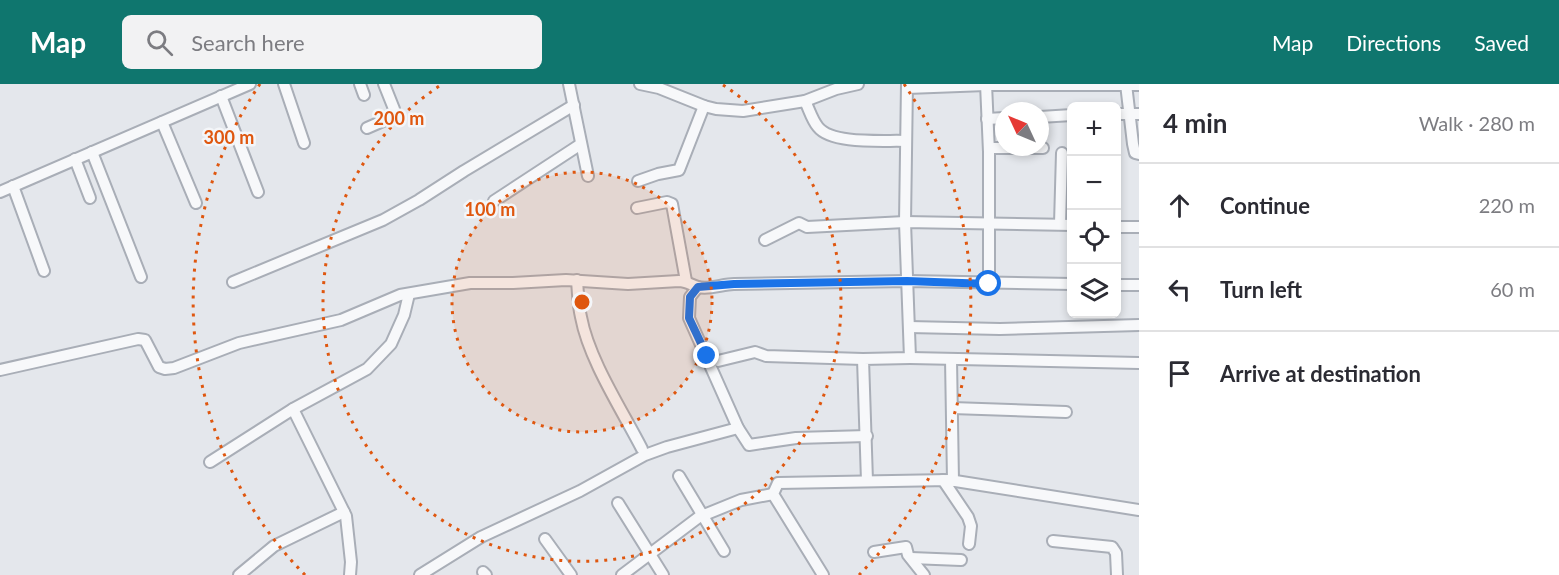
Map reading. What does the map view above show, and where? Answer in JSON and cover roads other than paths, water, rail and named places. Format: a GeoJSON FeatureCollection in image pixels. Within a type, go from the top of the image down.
{"type":"FeatureCollection","features":[{"type":"Feature","properties":{"kind":"street"},"geometry":{"type":"LineString","coordinates":[[284,84],[304,143]]}},
{"type":"Feature","properties":{"kind":"street"},"geometry":{"type":"LineString","coordinates":[[360,84],[364,95]]}},
{"type":"Feature","properties":{"kind":"street"},"geometry":{"type":"LineString","coordinates":[[367,128],[383,121],[393,112],[394,109],[384,84]]}},
{"type":"Feature","properties":{"kind":"street"},"geometry":{"type":"LineString","coordinates":[[569,84],[588,176]]}},
{"type":"Feature","properties":{"kind":"street"},"geometry":{"type":"LineString","coordinates":[[640,84],[659,88],[704,106],[743,111],[805,101],[836,89],[858,84]]}},
{"type":"Feature","properties":{"kind":"street"},"geometry":{"type":"LineString","coordinates":[[986,84],[989,148],[989,284]]}},
{"type":"Feature","properties":{"kind":"street"},"geometry":{"type":"LineString","coordinates":[[1126,84],[1134,113],[1132,144],[1135,153],[1139,154]]}},
{"type":"Feature","properties":{"kind":"street"},"geometry":{"type":"LineString","coordinates":[[0,192],[243,85]]}},
{"type":"Feature","properties":{"kind":"street"},"geometry":{"type":"LineString","coordinates":[[910,358],[905,222],[907,86],[1139,85]]}},
{"type":"Feature","properties":{"kind":"street"},"geometry":{"type":"LineString","coordinates":[[221,96],[258,192]]}},
{"type":"Feature","properties":{"kind":"street"},"geometry":{"type":"LineString","coordinates":[[805,101],[818,127],[835,137],[849,140],[906,141]]}},
{"type":"Feature","properties":{"kind":"street"},"geometry":{"type":"LineString","coordinates":[[233,282],[383,220],[573,105]]}},
{"type":"Feature","properties":{"kind":"street"},"geometry":{"type":"LineString","coordinates":[[638,181],[679,170],[704,106]]}},
{"type":"Feature","properties":{"kind":"street"},"geometry":{"type":"LineString","coordinates":[[1049,116],[1067,115]]}},
{"type":"Feature","properties":{"kind":"street"},"geometry":{"type":"LineString","coordinates":[[987,119],[995,119]]}},
{"type":"Feature","properties":{"kind":"street"},"geometry":{"type":"LineString","coordinates":[[162,122],[196,203]]}},
{"type":"Feature","properties":{"kind":"street"},"geometry":{"type":"LineString","coordinates":[[494,201],[581,144]]}},
{"type":"Feature","properties":{"kind":"street"},"geometry":{"type":"LineString","coordinates":[[989,148],[995,148]]}},
{"type":"Feature","properties":{"kind":"street"},"geometry":{"type":"LineString","coordinates":[[92,152],[141,277]]}},
{"type":"Feature","properties":{"kind":"street"},"geometry":{"type":"LineString","coordinates":[[765,240],[799,223],[807,227],[905,222],[989,225],[1066,224],[1062,153]]}},
{"type":"Feature","properties":{"kind":"street"},"geometry":{"type":"LineString","coordinates":[[75,159],[90,198]]}},
{"type":"Feature","properties":{"kind":"street"},"geometry":{"type":"LineString","coordinates":[[13,186],[44,271]]}},
{"type":"Feature","properties":{"kind":"street"},"geometry":{"type":"LineString","coordinates":[[637,208],[667,202],[672,204],[686,281]]}},
{"type":"Feature","properties":{"kind":"street"},"geometry":{"type":"LineString","coordinates":[[1121,227],[1139,226]]}},
{"type":"Feature","properties":{"kind":"street"},"geometry":{"type":"LineString","coordinates":[[577,280],[580,317],[585,334],[642,450]]}},
{"type":"Feature","properties":{"kind":"street"},"geometry":{"type":"LineString","coordinates":[[0,370],[138,339],[145,340],[159,367],[174,368],[239,343],[341,320],[394,297],[470,283],[577,280],[628,284],[686,281],[698,287],[734,284],[907,281],[1067,284]]}},
{"type":"Feature","properties":{"kind":"street"},"geometry":{"type":"LineString","coordinates":[[1121,285],[1139,285]]}},
{"type":"Feature","properties":{"kind":"street"},"geometry":{"type":"LineString","coordinates":[[698,287],[690,297],[689,318],[738,428],[752,446],[796,438],[867,436]]}},
{"type":"Feature","properties":{"kind":"street"},"geometry":{"type":"LineString","coordinates":[[210,462],[293,409],[354,377],[374,362],[391,344],[404,315],[409,294]]}},
{"type":"Feature","properties":{"kind":"street"},"geometry":{"type":"LineString","coordinates":[[909,327],[1000,329],[1139,326]]}},
{"type":"Feature","properties":{"kind":"street"},"geometry":{"type":"LineString","coordinates":[[718,361],[755,352],[766,356],[864,359],[1139,363]]}},
{"type":"Feature","properties":{"kind":"street"},"geometry":{"type":"LineString","coordinates":[[864,359],[867,481]]}},
{"type":"Feature","properties":{"kind":"street"},"geometry":{"type":"LineString","coordinates":[[951,359],[952,408],[948,480],[968,517],[969,544]]}},
{"type":"Feature","properties":{"kind":"street"},"geometry":{"type":"LineString","coordinates":[[952,408],[1066,412]]}},
{"type":"Feature","properties":{"kind":"street"},"geometry":{"type":"LineString","coordinates":[[293,409],[344,512],[351,562],[350,575]]}},
{"type":"Feature","properties":{"kind":"street"},"geometry":{"type":"LineString","coordinates":[[420,575],[481,537],[580,491],[645,455],[666,447],[738,428]]}},
{"type":"Feature","properties":{"kind":"street"},"geometry":{"type":"LineString","coordinates":[[678,476],[724,551]]}},
{"type":"Feature","properties":{"kind":"street"},"geometry":{"type":"LineString","coordinates":[[773,494],[778,483],[784,482],[948,480],[1139,510]]}},
{"type":"Feature","properties":{"kind":"street"},"geometry":{"type":"LineString","coordinates":[[622,575],[701,516],[741,500],[773,494]]}},
{"type":"Feature","properties":{"kind":"street"},"geometry":{"type":"LineString","coordinates":[[773,494],[823,575]]}},
{"type":"Feature","properties":{"kind":"street"},"geometry":{"type":"LineString","coordinates":[[618,503],[663,575]]}},
{"type":"Feature","properties":{"kind":"street"},"geometry":{"type":"LineString","coordinates":[[239,575],[274,546],[344,512]]}},
{"type":"Feature","properties":{"kind":"street"},"geometry":{"type":"LineString","coordinates":[[545,538],[572,575]]}},
{"type":"Feature","properties":{"kind":"street"},"geometry":{"type":"LineString","coordinates":[[1053,541],[1112,547],[1116,553],[1117,575]]}},
{"type":"Feature","properties":{"kind":"street"},"geometry":{"type":"LineString","coordinates":[[874,552],[906,547],[924,575]]}},
{"type":"Feature","properties":{"kind":"street"},"geometry":{"type":"LineString","coordinates":[[911,558],[961,560]]}}]}
